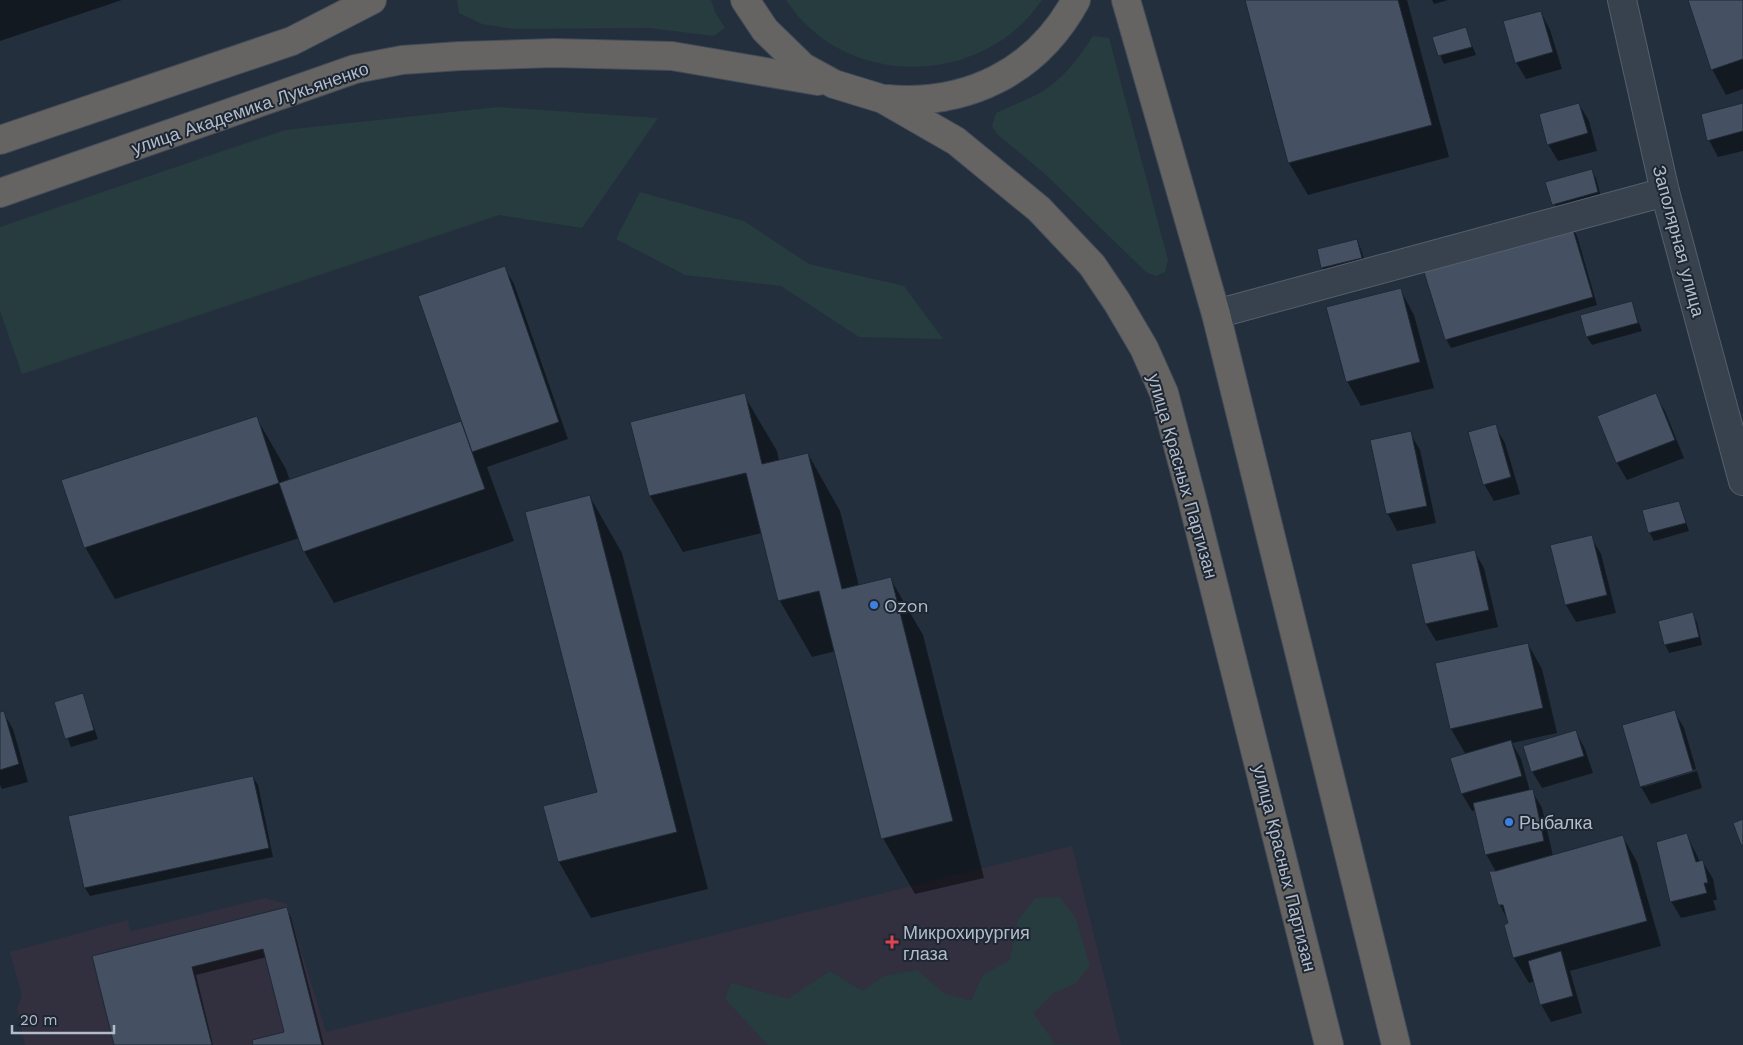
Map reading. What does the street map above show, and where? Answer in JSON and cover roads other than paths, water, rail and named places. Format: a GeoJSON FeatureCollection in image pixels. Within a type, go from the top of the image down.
{"type":"FeatureCollection","features":[{"type":"Feature","properties":{"kind":"highway"},"geometry":{"type":"LineString","coordinates":[[0,140],[292,41],[372,0]]}},
{"type":"Feature","properties":{"kind":"highway","name":"улица Красных Партизан"},"geometry":{"type":"LineString","coordinates":[[745,0],[754,16],[776,44],[803,67],[834,84],[883,99],[956,141],[1039,208],[1092,265],[1118,302],[1144,348],[1164,393],[1190,490],[1329,1045]]}},
{"type":"Feature","properties":{"kind":"highway"},"geometry":{"type":"LineString","coordinates":[[883,99],[938,99],[955,96],[989,84],[1035,54],[1059,27],[1076,0]]}},
{"type":"Feature","properties":{"kind":"highway"},"geometry":{"type":"LineString","coordinates":[[1126,0],[1216,314],[1396,1045]]}},
{"type":"Feature","properties":{"kind":"highway","name":"улица Академика Лукьяненко"},"geometry":{"type":"LineString","coordinates":[[0,193],[356,69],[402,60],[554,53],[672,56],[834,84]]}},
{"type":"Feature","properties":{"kind":"street","name":"Заполярная улица"},"geometry":{"type":"LineString","coordinates":[[1622,0],[1666,192],[1743,481]]}},
{"type":"Feature","properties":{"kind":"street"},"geometry":{"type":"LineString","coordinates":[[1216,314],[1666,192]]}},
{"type":"Feature","properties":{"kind":"place","name":"Ozon"},"geometry":{"type":"Point","coordinates":[874,605]}},
{"type":"Feature","properties":{"kind":"place","name":"Рыбалка"},"geometry":{"type":"Point","coordinates":[1509,822]}},
{"type":"Feature","properties":{"kind":"place","name":"Микрохирургия глаза"},"geometry":{"type":"Point","coordinates":[892,942]}}]}
